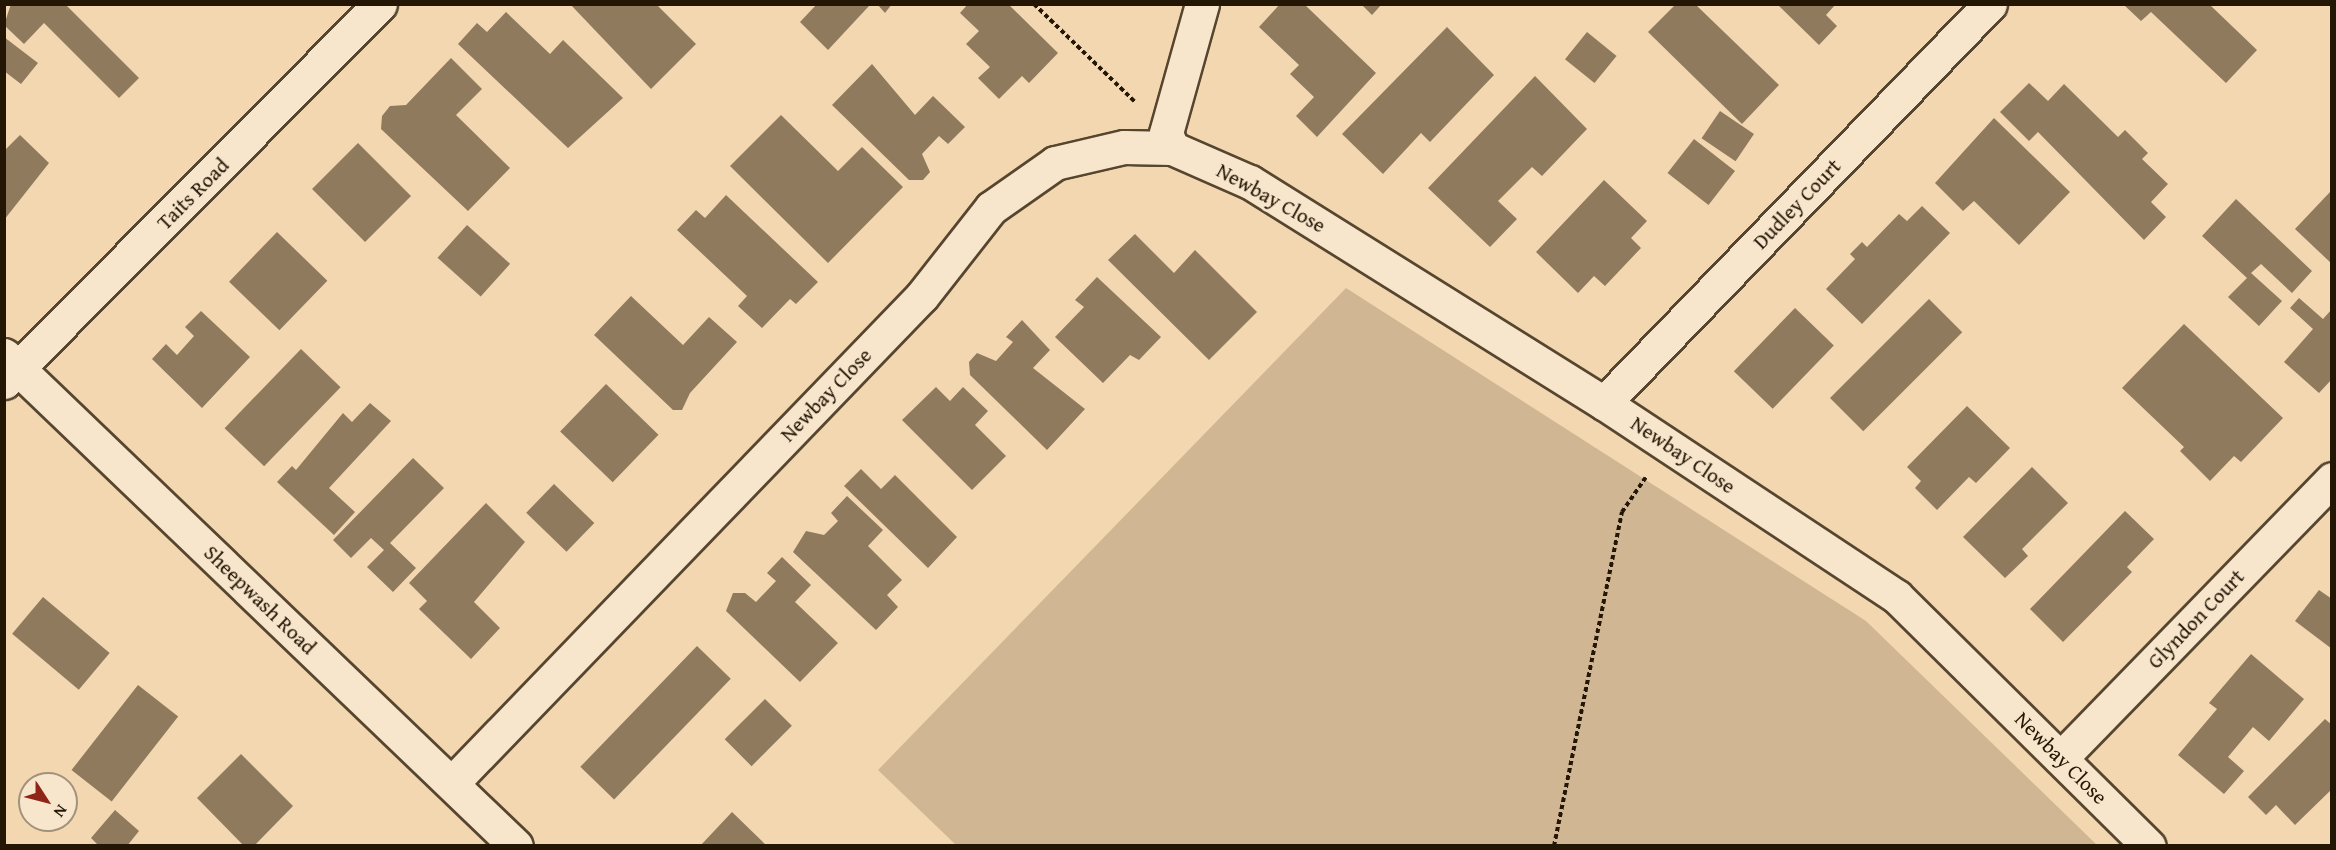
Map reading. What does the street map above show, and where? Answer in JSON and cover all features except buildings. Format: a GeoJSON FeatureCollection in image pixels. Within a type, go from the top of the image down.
{"type":"FeatureCollection","features":[{"type":"Feature","properties":{"kind":"street","name":"Taits Road"},"geometry":{"type":"LineString","coordinates":[[9,368],[380,4]]}},
{"type":"Feature","properties":{"kind":"street"},"geometry":{"type":"LineString","coordinates":[[1169,140],[1202,4]]}},
{"type":"Feature","properties":{"kind":"street","name":"Dudley Court"},"geometry":{"type":"LineString","coordinates":[[1604,403],[1990,4]]}},
{"type":"Feature","properties":{"kind":"street","name":"Newbay Close"},"geometry":{"type":"LineString","coordinates":[[452,783],[922,296],[991,208],[1055,163],[1124,147],[1169,140],[1250,182],[1604,403],[1897,597],[2150,846]]}},
{"type":"Feature","properties":{"kind":"street","name":"Sheepwash Road"},"geometry":{"type":"LineString","coordinates":[[9,368],[452,783],[516,846]]}},
{"type":"Feature","properties":{"kind":"street","name":"Glyndon Court"},"geometry":{"type":"LineString","coordinates":[[2061,758],[2331,479]]}},
{"type":"Feature","properties":{"kind":"path"},"geometry":{"type":"LineString","coordinates":[[1034,4],[1169,140]]}},
{"type":"Feature","properties":{"kind":"path"},"geometry":{"type":"LineString","coordinates":[[1554,846],[1622,512]]}},
{"type":"Feature","properties":{"kind":"shaded area"},"geometry":{"type":"Polygon","coordinates":[[[1346,288],[1866,621],[2097,845],[956,845],[878,770],[1346,288]]]}}]}
